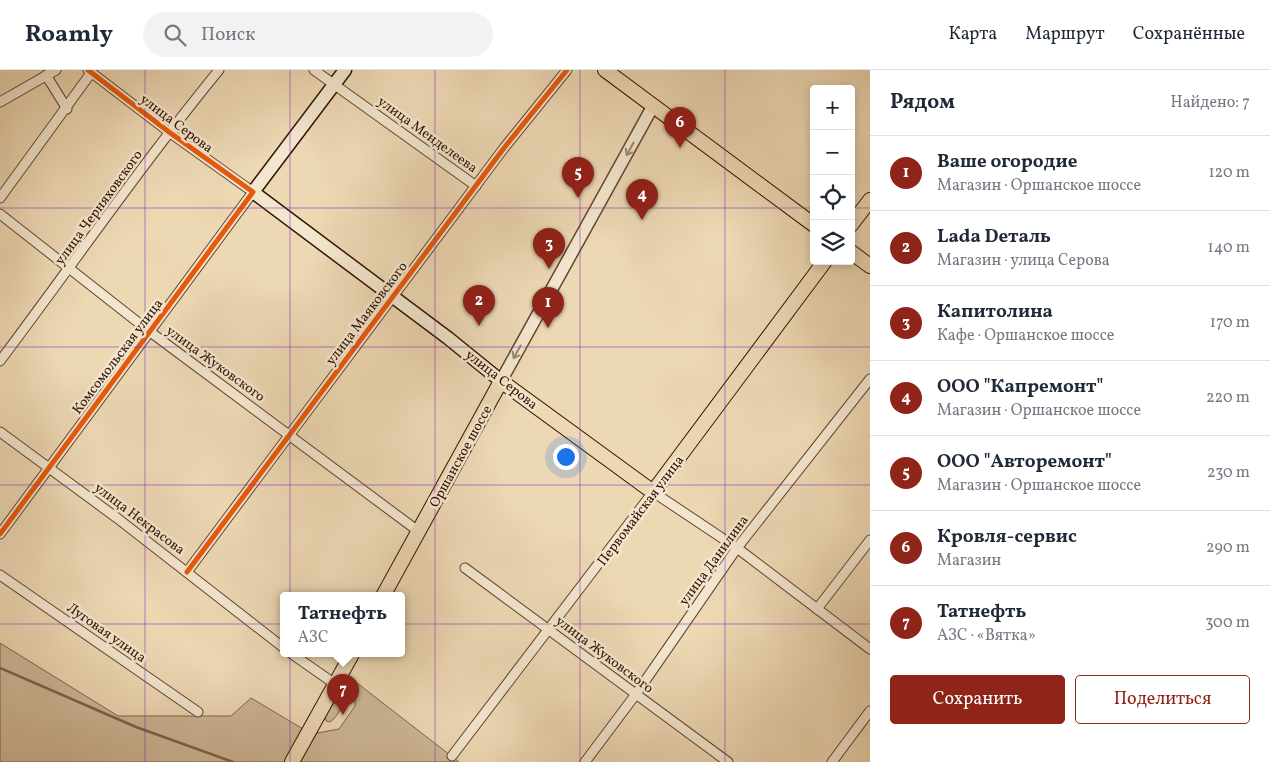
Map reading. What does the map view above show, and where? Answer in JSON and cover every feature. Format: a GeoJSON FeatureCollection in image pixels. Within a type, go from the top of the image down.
{"type":"FeatureCollection","features":[{"type":"Feature","properties":{"kind":"main road","name":"Комсомольская улица"},"geometry":{"type":"LineString","coordinates":[[253,192],[345,70]]}},
{"type":"Feature","properties":{"kind":"main road"},"geometry":{"type":"LineString","coordinates":[[604,70],[810,222]]}},
{"type":"Feature","properties":{"kind":"main road","name":"улица Серова"},"geometry":{"type":"LineString","coordinates":[[253,192],[393,296],[501,381],[653,492]]}},
{"type":"Feature","properties":{"kind":"main road"},"geometry":{"type":"LineString","coordinates":[[855,220],[870,200]]}},
{"type":"Feature","properties":{"kind":"main road"},"geometry":{"type":"LineString","coordinates":[[855,255],[870,266]]}},
{"type":"Feature","properties":{"kind":"main road","name":"Первомайская улица"},"geometry":{"type":"LineString","coordinates":[[653,492],[822,265]]}},
{"type":"Feature","properties":{"kind":"main road","name":"Оршанское шоссе"},"geometry":{"type":"LineString","coordinates":[[385,592],[501,381]]}},
{"type":"Feature","properties":{"kind":"main road"},"geometry":{"type":"LineString","coordinates":[[292,762],[350,657]]}},
{"type":"Feature","properties":{"kind":"street","name":"улица Черняховского"},"geometry":{"type":"LineString","coordinates":[[0,361],[70,270],[168,132],[219,70]]}},
{"type":"Feature","properties":{"kind":"street","name":"улица Менделеева"},"geometry":{"type":"LineString","coordinates":[[314,70],[476,186]]}},
{"type":"Feature","properties":{"kind":"street","name":"улица Маяковского"},"geometry":{"type":"LineString","coordinates":[[187,572],[237,507],[289,433],[476,186],[567,70]]}},
{"type":"Feature","properties":{"kind":"street","name":"улица Серова"},"geometry":{"type":"LineString","coordinates":[[90,71],[168,132],[253,192]]}},
{"type":"Feature","properties":{"kind":"street"},"geometry":{"type":"LineString","coordinates":[[0,198],[67,108],[90,71]]}},
{"type":"Feature","properties":{"kind":"street"},"geometry":{"type":"LineString","coordinates":[[0,102],[51,72],[67,108]]}},
{"type":"Feature","properties":{"kind":"street","name":"Оршанское шоссе"},"geometry":{"type":"LineString","coordinates":[[501,381],[653,106]]}},
{"type":"Feature","properties":{"kind":"street","name":"Комсомольская улица"},"geometry":{"type":"LineString","coordinates":[[0,534],[253,192]]}},
{"type":"Feature","properties":{"kind":"street","name":"улица Жуковского"},"geometry":{"type":"LineString","coordinates":[[0,214],[149,332],[289,433],[418,531]]}},
{"type":"Feature","properties":{"kind":"street","name":"улица Данилина"},"geometry":{"type":"LineString","coordinates":[[585,762],[636,694],[737,548],[870,379]]}},
{"type":"Feature","properties":{"kind":"street","name":"улица Некрасова"},"geometry":{"type":"LineString","coordinates":[[0,432],[49,467],[280,645]]}},
{"type":"Feature","properties":{"kind":"street","name":"улица Серова"},"geometry":{"type":"LineString","coordinates":[[653,492],[737,548],[870,649]]}},
{"type":"Feature","properties":{"kind":"street","name":"Первомайская улица"},"geometry":{"type":"LineString","coordinates":[[452,756],[550,631],[653,492]]}},
{"type":"Feature","properties":{"kind":"street"},"geometry":{"type":"LineString","coordinates":[[817,610],[870,540]]}},
{"type":"Feature","properties":{"kind":"street","name":"улица Жуковского"},"geometry":{"type":"LineString","coordinates":[[465,568],[728,762]]}},
{"type":"Feature","properties":{"kind":"street","name":"Луговая улица"},"geometry":{"type":"LineString","coordinates":[[0,574],[198,712]]}},
{"type":"Feature","properties":{"kind":"street"},"geometry":{"type":"LineString","coordinates":[[296,657],[335,684]]}},
{"type":"Feature","properties":{"kind":"street"},"geometry":{"type":"LineString","coordinates":[[832,762],[870,711]]}},
{"type":"Feature","properties":{"kind":"shaded area"},"geometry":{"type":"Polygon","coordinates":[[[0,643],[118,716],[231,716],[251,698],[303,729],[285,762],[0,762],[0,643]]]}},
{"type":"Feature","properties":{"kind":"shaded area"},"geometry":{"type":"Polygon","coordinates":[[[348,676],[459,762],[299,762],[317,733],[339,729],[355,706],[355,697],[346,681],[348,676]]]}},
{"type":"Feature","properties":{"kind":"shaded area"},"geometry":{"type":"Polygon","coordinates":[[[339,694],[343,695],[340,710],[333,720],[330,722],[326,721],[325,716],[339,694]]]}},
{"type":"Feature","properties":{"kind":"waterway"},"geometry":{"type":"LineString","coordinates":[[0,668],[136,727],[233,762]]}},
{"type":"Feature","properties":{"kind":"cycle path"},"geometry":{"type":"LineString","coordinates":[[0,534],[253,192],[169,132],[88,70]]}},
{"type":"Feature","properties":{"kind":"cycle path"},"geometry":{"type":"LineString","coordinates":[[187,572],[504,148],[567,70]]}},
{"type":"Feature","properties":{"kind":"place","name":"Кровля-сервис"},"geometry":{"type":"Point","coordinates":[680,148]}},
{"type":"Feature","properties":{"kind":"place","name":"ООО \"Авторемонт\""},"geometry":{"type":"Point","coordinates":[578,198]}},
{"type":"Feature","properties":{"kind":"place","name":"ООО \"Капремонт\""},"geometry":{"type":"Point","coordinates":[642,220]}},
{"type":"Feature","properties":{"kind":"place","name":"Капитолина"},"geometry":{"type":"Point","coordinates":[549,269]}},
{"type":"Feature","properties":{"kind":"place","name":"Lada Dеталь"},"geometry":{"type":"Point","coordinates":[479,326]}},
{"type":"Feature","properties":{"kind":"place","name":"Ваше огородие"},"geometry":{"type":"Point","coordinates":[548,328]}},
{"type":"Feature","properties":{"kind":"place","name":"Татнефть"},"geometry":{"type":"Point","coordinates":[343,715]}}]}
